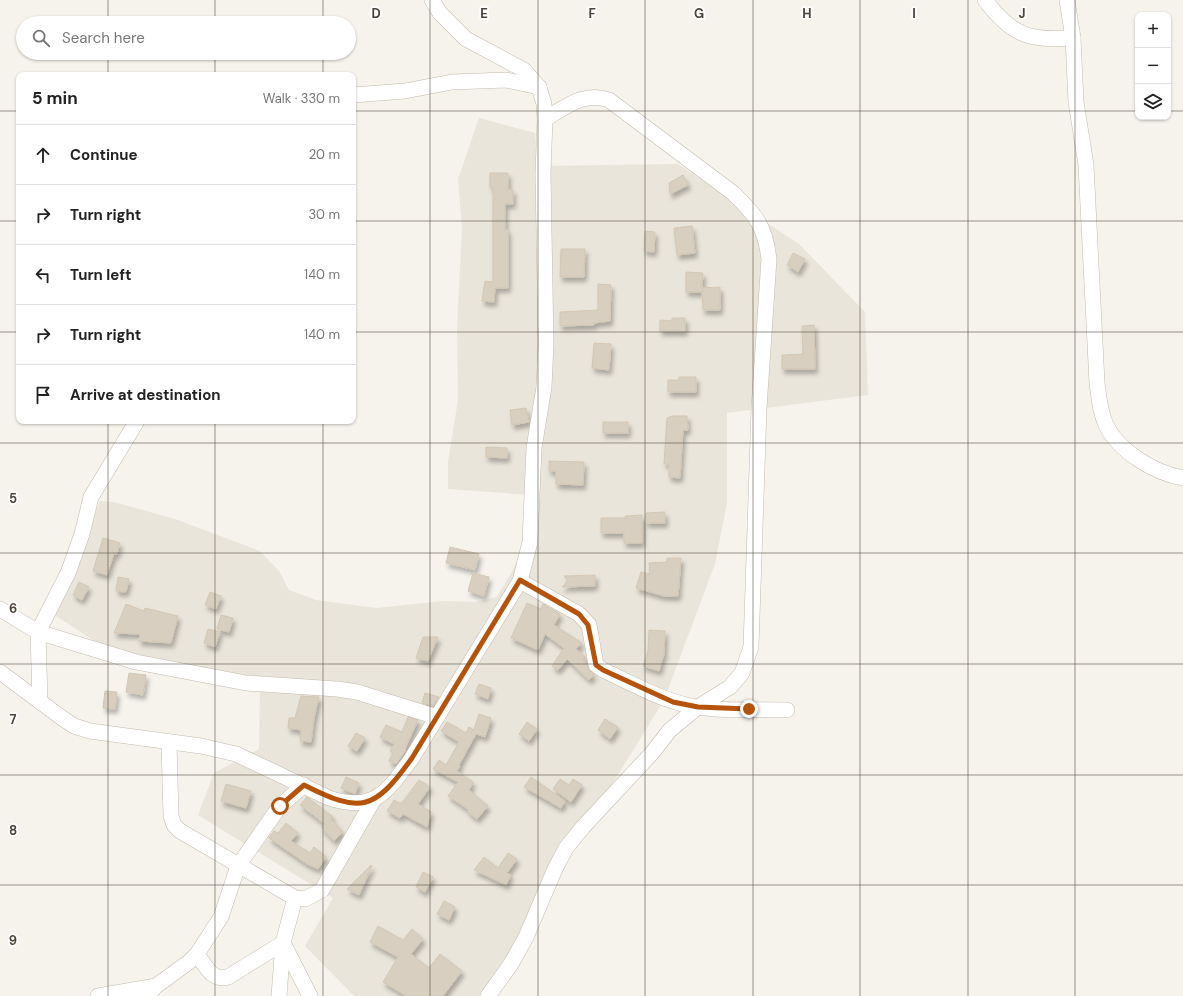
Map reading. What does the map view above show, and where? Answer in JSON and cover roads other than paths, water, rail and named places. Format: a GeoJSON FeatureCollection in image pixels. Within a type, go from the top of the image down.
{"type":"FeatureCollection","features":[{"type":"Feature","properties":{"kind":"street"},"geometry":{"type":"LineString","coordinates":[[0,672],[74,726],[90,731],[169,742],[236,754],[329,798],[344,803],[360,804],[374,799],[395,782],[438,717],[520,580],[530,542],[534,448],[544,373],[546,345],[543,174],[546,119],[544,104],[539,87],[524,70],[466,39],[440,13],[432,0]]}},
{"type":"Feature","properties":{"kind":"street"},"geometry":{"type":"LineString","coordinates":[[985,0],[1007,23],[1026,36],[1046,40],[1073,38]]}},
{"type":"Feature","properties":{"kind":"street"},"geometry":{"type":"LineString","coordinates":[[1067,0],[1073,38],[1076,102],[1086,165],[1097,383],[1100,407],[1107,426],[1124,448],[1136,457],[1159,470],[1183,478]]}},
{"type":"Feature","properties":{"kind":"street"},"geometry":{"type":"LineString","coordinates":[[356,94],[404,91],[452,82],[498,80],[523,82],[539,87]]}},
{"type":"Feature","properties":{"kind":"street"},"geometry":{"type":"LineString","coordinates":[[488,996],[512,964],[526,937],[555,869],[566,848],[583,827],[652,753],[670,730],[698,707],[730,687],[742,674],[751,647],[759,408],[769,258],[767,239],[760,224],[748,207],[734,192],[609,100],[598,96],[586,97],[572,103],[546,119]]}},
{"type":"Feature","properties":{"kind":"street"},"geometry":{"type":"LineString","coordinates":[[40,702],[38,632],[68,573],[82,534],[90,497],[135,424]]}},
{"type":"Feature","properties":{"kind":"street"},"geometry":{"type":"LineString","coordinates":[[520,580],[579,614],[588,625],[596,665],[603,670],[673,702],[698,707],[787,710]]}},
{"type":"Feature","properties":{"kind":"street"},"geometry":{"type":"LineString","coordinates":[[0,609],[38,632],[136,662],[246,683],[337,689],[357,692],[438,717]]}},
{"type":"Feature","properties":{"kind":"street"},"geometry":{"type":"LineString","coordinates":[[169,742],[171,816],[174,825],[180,831],[238,866],[295,898],[305,898],[322,890],[374,799]]}},
{"type":"Feature","properties":{"kind":"street"},"geometry":{"type":"LineString","coordinates":[[98,996],[152,991],[197,954],[221,917],[238,866],[280,806],[304,785]]}},
{"type":"Feature","properties":{"kind":"street"},"geometry":{"type":"LineString","coordinates":[[279,996],[283,943],[295,898]]}},
{"type":"Feature","properties":{"kind":"street"},"geometry":{"type":"LineString","coordinates":[[197,954],[214,976],[222,979],[228,977],[283,943]]}},
{"type":"Feature","properties":{"kind":"street"},"geometry":{"type":"LineString","coordinates":[[283,943],[310,996]]}}]}
